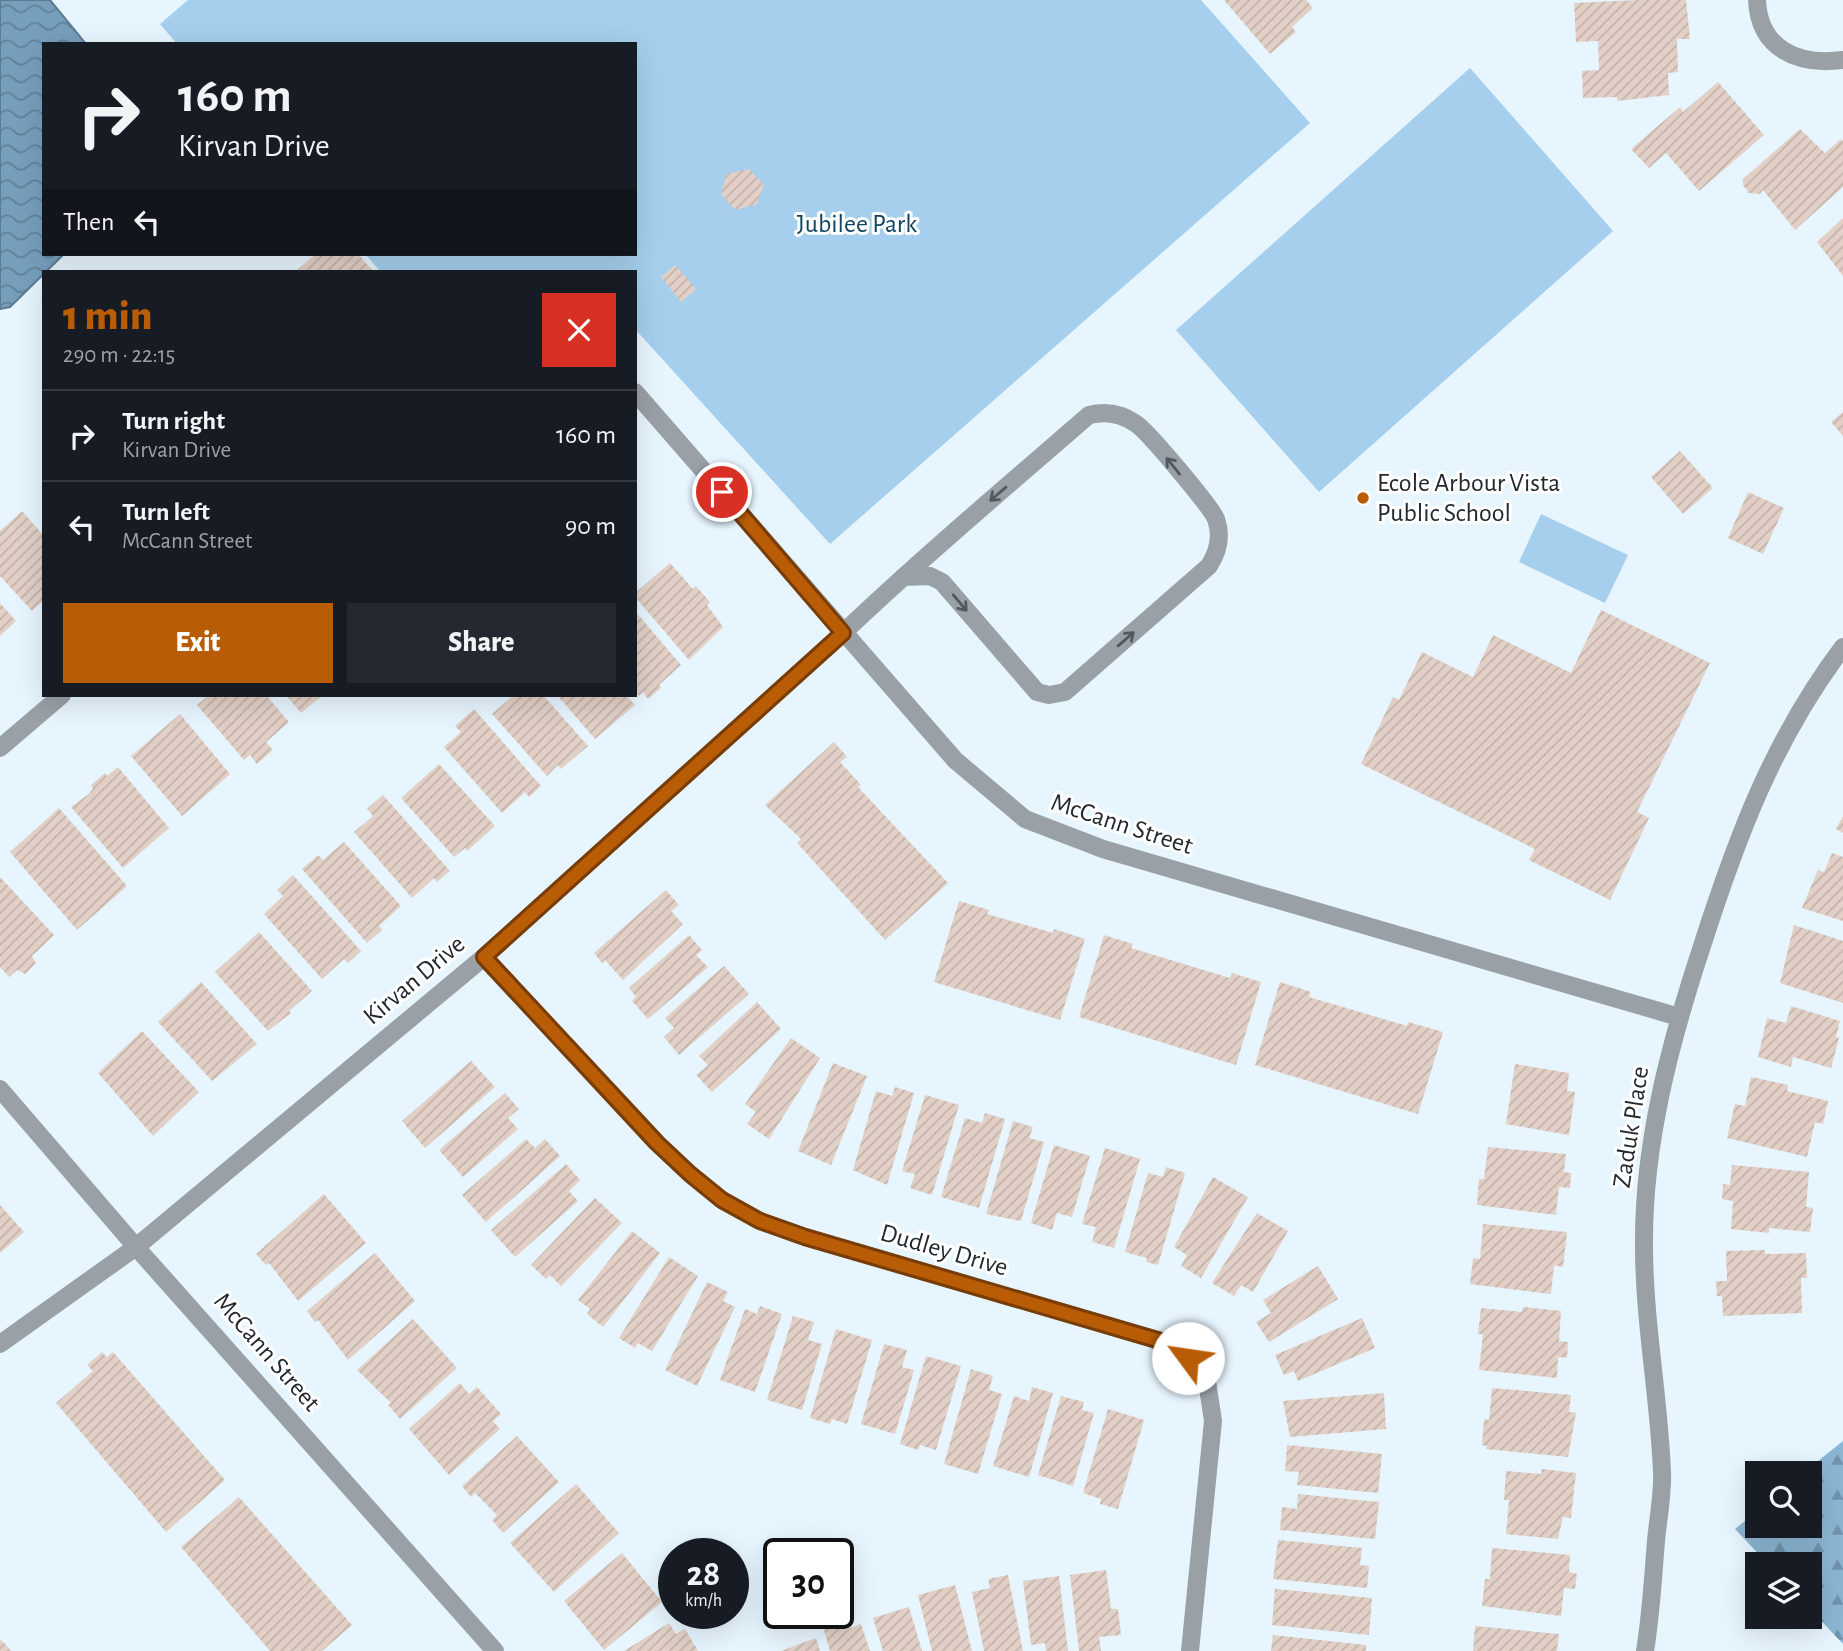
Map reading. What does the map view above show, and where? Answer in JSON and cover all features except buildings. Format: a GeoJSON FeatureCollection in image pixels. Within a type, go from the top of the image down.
{"type":"FeatureCollection","features":[{"type":"Feature","properties":{"kind":"street"},"geometry":{"type":"LineString","coordinates":[[1757,0],[1763,28],[1769,41],[1781,51],[1811,61],[1843,61]]}},
{"type":"Feature","properties":{"kind":"street","name":"McCann Street"},"geometry":{"type":"LineString","coordinates":[[637,393],[955,760],[1025,819],[1103,849],[1679,1017]]}},
{"type":"Feature","properties":{"kind":"street","name":"Kirvan Drive"},"geometry":{"type":"LineString","coordinates":[[0,1345],[136,1247],[484,957],[903,577],[1089,415],[1105,411],[1134,422],[1145,431],[1216,519],[1219,540],[1209,566],[1065,692],[1049,695],[1038,692],[943,582],[930,576],[903,577]]}},
{"type":"Feature","properties":{"kind":"street","name":"Zaduk Place"},"geometry":{"type":"LineString","coordinates":[[1645,1651],[1662,1476],[1658,1406],[1646,1326],[1645,1192],[1662,1087],[1679,1017],[1723,880],[1772,759],[1811,690],[1843,647]]}},
{"type":"Feature","properties":{"kind":"street"},"geometry":{"type":"LineString","coordinates":[[0,748],[60,697]]}},
{"type":"Feature","properties":{"kind":"street","name":"Dudley Drive"},"geometry":{"type":"LineString","coordinates":[[484,957],[657,1143],[722,1200],[760,1221],[805,1237],[1164,1342],[1188,1358],[1207,1381],[1213,1421],[1190,1651]]}},
{"type":"Feature","properties":{"kind":"street","name":"McCann Street"},"geometry":{"type":"LineString","coordinates":[[0,1088],[136,1247],[495,1651]]}},
{"type":"Feature","properties":{"kind":"green space","name":"Jubilee Park"},"geometry":{"type":"Polygon","coordinates":[[[188,0],[1201,0],[1310,123],[830,544],[637,331],[637,270],[379,270],[367,256],[637,256],[637,42],[175,42],[160,24],[188,0]]]}},
{"type":"Feature","properties":{"kind":"green space"},"geometry":{"type":"Polygon","coordinates":[[[1470,68],[1613,231],[1319,492],[1176,330],[1470,68]]]}},
{"type":"Feature","properties":{"kind":"green space"},"geometry":{"type":"Polygon","coordinates":[[[1541,514],[1628,555],[1605,603],[1519,562],[1541,514]]]}},
{"type":"Feature","properties":{"kind":"green space"},"geometry":{"type":"Polygon","coordinates":[[[1843,1441],[1843,1644],[1822,1622],[1822,1552],[1757,1552],[1735,1529],[1745,1521],[1745,1538],[1822,1538],[1822,1461],[1818,1461],[1843,1441]]]}},
{"type":"Feature","properties":{"kind":"water"},"geometry":{"type":"Polygon","coordinates":[[[0,0],[50,0],[84,42],[42,42],[42,256],[62,256],[48,270],[42,270],[42,276],[10,307],[0,309],[0,0]]]}},
{"type":"Feature","properties":{"kind":"place","name":"Ecole Arbour Vista Public School"},"geometry":{"type":"Point","coordinates":[1363,498]}},
{"type":"Feature","properties":{"kind":"route"},"geometry":{"type":"LineString","coordinates":[[722,492],[843,633],[484,957],[657,1143],[722,1200],[760,1221],[805,1237],[1164,1342],[1188,1358]]}}]}
